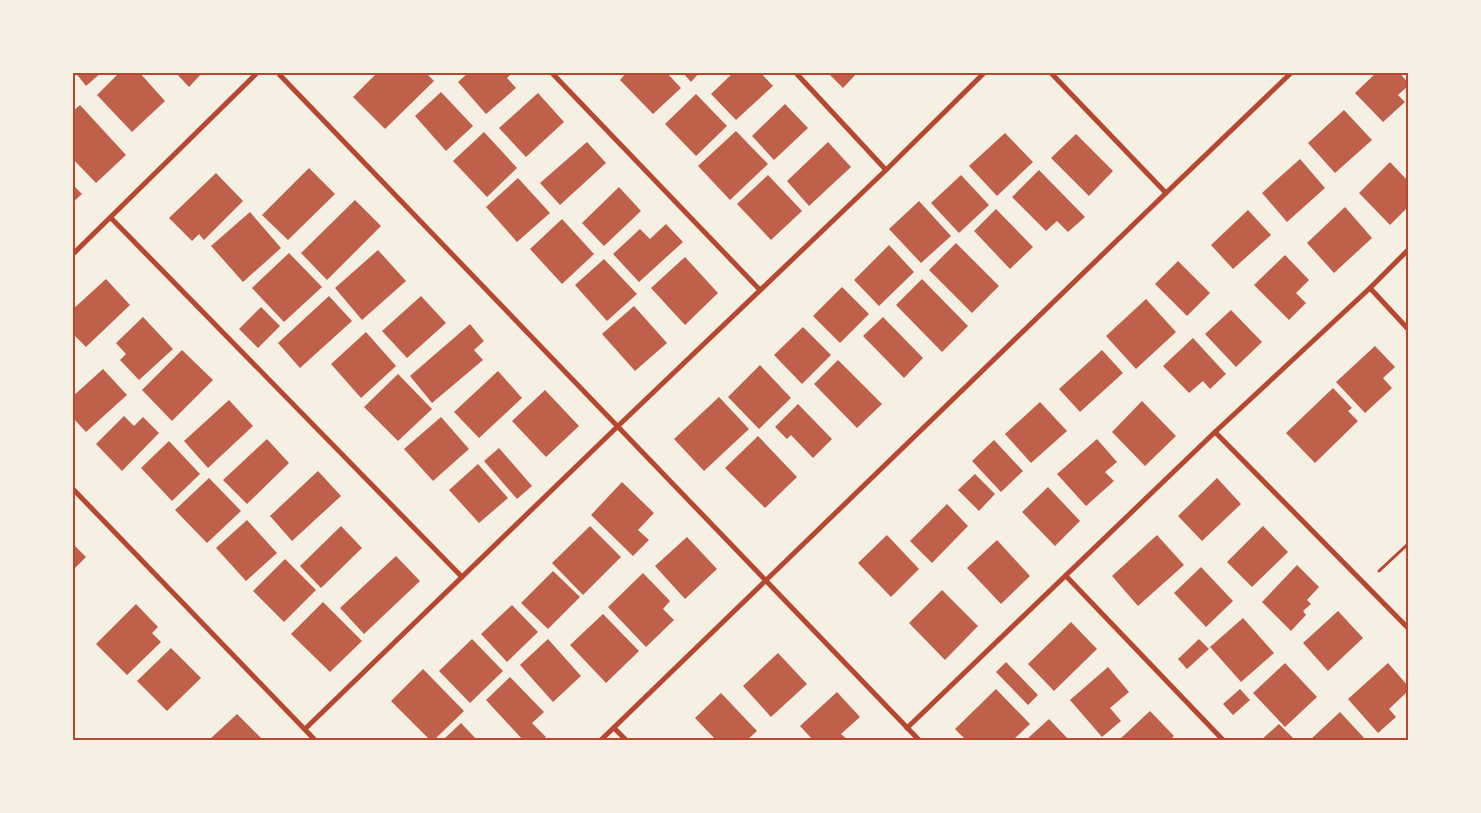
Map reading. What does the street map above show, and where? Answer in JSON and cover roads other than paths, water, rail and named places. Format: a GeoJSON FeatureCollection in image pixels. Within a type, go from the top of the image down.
{"type":"FeatureCollection","features":[{"type":"Feature","properties":{"kind":"street"},"geometry":{"type":"LineString","coordinates":[[72,255],[258,72]]}},
{"type":"Feature","properties":{"kind":"street"},"geometry":{"type":"LineString","coordinates":[[278,72],[919,740]]}},
{"type":"Feature","properties":{"kind":"street"},"geometry":{"type":"LineString","coordinates":[[552,72],[760,290]]}},
{"type":"Feature","properties":{"kind":"street"},"geometry":{"type":"LineString","coordinates":[[795,72],[886,170]]}},
{"type":"Feature","properties":{"kind":"street"},"geometry":{"type":"LineString","coordinates":[[305,730],[617,427],[886,170],[985,72]]}},
{"type":"Feature","properties":{"kind":"street"},"geometry":{"type":"LineString","coordinates":[[1050,72],[1166,193]]}},
{"type":"Feature","properties":{"kind":"street"},"geometry":{"type":"LineString","coordinates":[[601,740],[1292,72]]}},
{"type":"Feature","properties":{"kind":"street"},"geometry":{"type":"LineString","coordinates":[[110,218],[462,578]]}},
{"type":"Feature","properties":{"kind":"street"},"geometry":{"type":"LineString","coordinates":[[907,728],[1215,432],[1370,288],[1408,250]]}},
{"type":"Feature","properties":{"kind":"street"},"geometry":{"type":"LineString","coordinates":[[1370,288],[1408,329]]}},
{"type":"Feature","properties":{"kind":"street"},"geometry":{"type":"LineString","coordinates":[[1215,432],[1408,628]]}},
{"type":"Feature","properties":{"kind":"street"},"geometry":{"type":"LineString","coordinates":[[72,488],[316,740]]}},
{"type":"Feature","properties":{"kind":"street"},"geometry":{"type":"LineString","coordinates":[[1066,576],[1223,740]]}},
{"type":"Feature","properties":{"kind":"street"},"geometry":{"type":"LineString","coordinates":[[614,728],[626,740]]}}]}
